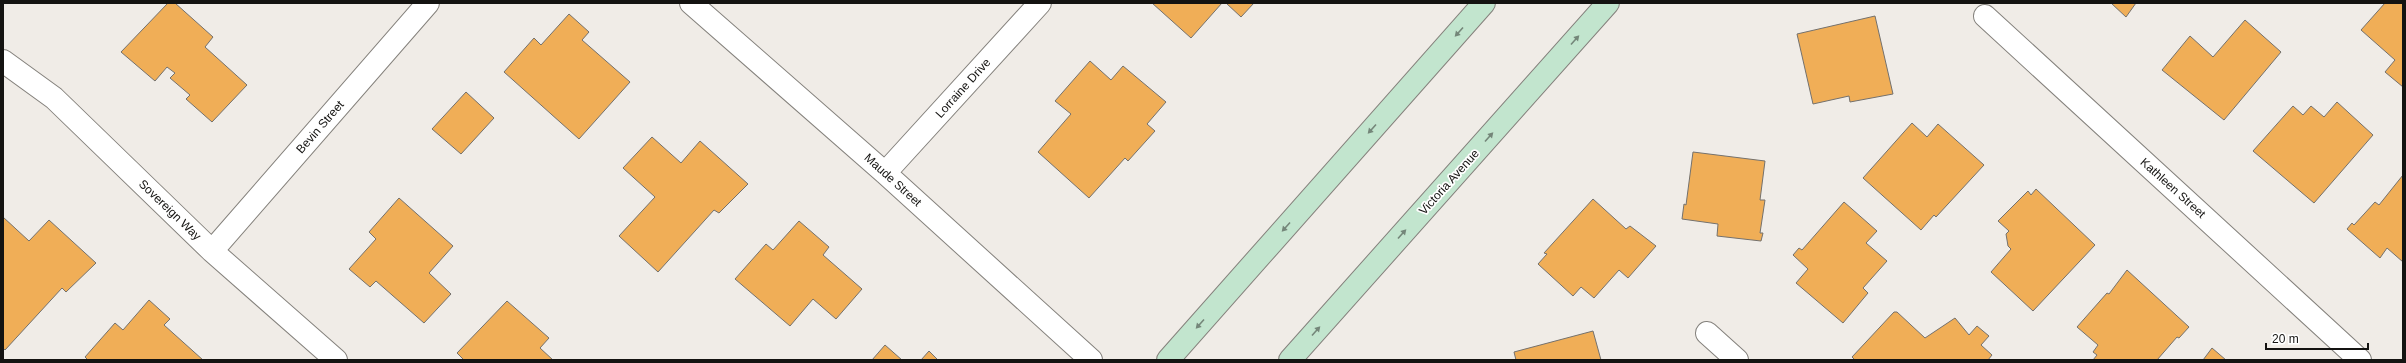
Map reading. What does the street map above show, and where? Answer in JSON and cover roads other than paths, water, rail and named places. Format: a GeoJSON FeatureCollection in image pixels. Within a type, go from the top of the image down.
{"type":"FeatureCollection","features":[{"type":"Feature","properties":{"kind":"main road"},"geometry":{"type":"LineString","coordinates":[[1168,360],[1484,3]]}},
{"type":"Feature","properties":{"kind":"main road","name":"Victoria Avenue"},"geometry":{"type":"LineString","coordinates":[[1290,360],[1608,3]]}},
{"type":"Feature","properties":{"kind":"street","name":"Bevin Street"},"geometry":{"type":"LineString","coordinates":[[212,250],[428,3]]}},
{"type":"Feature","properties":{"kind":"street","name":"Maude Street"},"geometry":{"type":"LineString","coordinates":[[691,3],[885,173],[1091,360]]}},
{"type":"Feature","properties":{"kind":"street","name":"Lorraine Drive"},"geometry":{"type":"LineString","coordinates":[[885,173],[1040,3]]}},
{"type":"Feature","properties":{"kind":"street","name":"Kathleen Street"},"geometry":{"type":"LineString","coordinates":[[1985,16],[2360,360]]}},
{"type":"Feature","properties":{"kind":"street","name":"Sovereign Way"},"geometry":{"type":"LineString","coordinates":[[3,61],[54,98],[212,250],[336,360]]}},
{"type":"Feature","properties":{"kind":"street"},"geometry":{"type":"LineString","coordinates":[[1706,333],[1737,360]]}}]}
